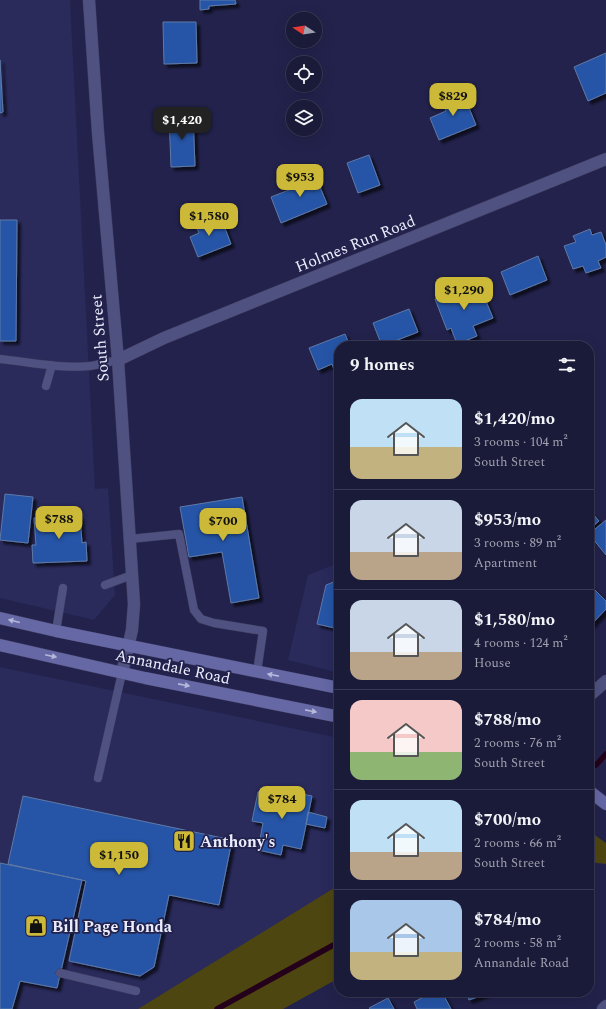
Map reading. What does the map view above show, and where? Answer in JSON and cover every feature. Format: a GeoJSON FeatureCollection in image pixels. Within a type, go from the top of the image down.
{"type":"FeatureCollection","features":[{"type":"Feature","properties":{"kind":"main road","name":"Annandale Road"},"geometry":{"type":"LineString","coordinates":[[0,618],[56,631],[334,687]]}},
{"type":"Feature","properties":{"kind":"main road","name":"Annandale Road"},"geometry":{"type":"LineString","coordinates":[[0,645],[122,673],[334,716]]}},
{"type":"Feature","properties":{"kind":"main road"},"geometry":{"type":"LineString","coordinates":[[594,795],[606,804]]}},
{"type":"Feature","properties":{"kind":"street","name":"South Street"},"geometry":{"type":"LineString","coordinates":[[89,0],[98,141],[118,360],[134,604],[132,630],[122,673]]}},
{"type":"Feature","properties":{"kind":"street","name":"Holmes Run Road"},"geometry":{"type":"LineString","coordinates":[[118,360],[164,338],[606,159]]}},
{"type":"Feature","properties":{"kind":"street"},"geometry":{"type":"LineString","coordinates":[[594,691],[606,681]]}},
{"type":"Feature","properties":{"kind":"street"},"geometry":{"type":"LineString","coordinates":[[603,1009],[606,1006]]}},
{"type":"Feature","properties":{"kind":"lane"},"geometry":{"type":"LineString","coordinates":[[0,358],[52,366],[91,366],[118,360]]}},
{"type":"Feature","properties":{"kind":"lane"},"geometry":{"type":"LineString","coordinates":[[46,386],[52,366]]}},
{"type":"Feature","properties":{"kind":"lane"},"geometry":{"type":"LineString","coordinates":[[130,539],[179,534],[194,610],[201,619],[214,623],[263,631],[257,672]]}},
{"type":"Feature","properties":{"kind":"lane"},"geometry":{"type":"LineString","coordinates":[[104,585],[132,575]]}},
{"type":"Feature","properties":{"kind":"lane"},"geometry":{"type":"LineString","coordinates":[[56,631],[63,588]]}},
{"type":"Feature","properties":{"kind":"lane"},"geometry":{"type":"LineString","coordinates":[[98,778],[122,673]]}},
{"type":"Feature","properties":{"kind":"lane"},"geometry":{"type":"LineString","coordinates":[[60,973],[136,992]]}},
{"type":"Feature","properties":{"kind":"shaded area"},"geometry":{"type":"Polygon","coordinates":[[[0,0],[70,0],[95,489],[108,488],[115,595],[94,620],[0,598],[0,0]]]}},
{"type":"Feature","properties":{"kind":"shaded area"},"geometry":{"type":"Polygon","coordinates":[[[334,565],[334,672],[288,660],[308,575],[334,565]]]}},
{"type":"Feature","properties":{"kind":"shaded area"},"geometry":{"type":"Polygon","coordinates":[[[0,667],[334,737],[334,981],[283,1009],[0,1009],[0,667]]]}},
{"type":"Feature","properties":{"kind":"shaded area"},"geometry":{"type":"Polygon","coordinates":[[[594,835],[606,843],[606,864],[594,863],[594,835]]]}},
{"type":"Feature","properties":{"kind":"shaded area"},"geometry":{"type":"Polygon","coordinates":[[[334,888],[334,981],[283,1009],[138,1009],[334,888]]]}},
{"type":"Feature","properties":{"kind":"building"},"geometry":{"type":"Polygon","coordinates":[[[200,0],[235,0],[236,4],[209,6],[209,9],[200,10],[200,0]]]}},
{"type":"Feature","properties":{"kind":"building"},"geometry":{"type":"Polygon","coordinates":[[[163,22],[196,22],[197,63],[164,64],[163,22]]]}},
{"type":"Feature","properties":{"kind":"building"},"geometry":{"type":"Polygon","coordinates":[[[606,53],[606,93],[588,101],[574,67],[606,53]]]}},
{"type":"Feature","properties":{"kind":"building"},"geometry":{"type":"Polygon","coordinates":[[[0,60],[3,112],[0,113],[0,60]]]}},
{"type":"Feature","properties":{"kind":"building"},"geometry":{"type":"Polygon","coordinates":[[[459,90],[465,103],[467,103],[476,125],[439,140],[430,118],[446,111],[441,98],[459,90]]]}},
{"type":"Feature","properties":{"kind":"building"},"geometry":{"type":"Polygon","coordinates":[[[193,115],[195,166],[171,167],[169,116],[193,115]]]}},
{"type":"Feature","properties":{"kind":"building"},"geometry":{"type":"Polygon","coordinates":[[[369,155],[380,185],[358,193],[347,163],[369,155]]]}},
{"type":"Feature","properties":{"kind":"building"},"geometry":{"type":"Polygon","coordinates":[[[313,170],[327,204],[281,223],[271,197],[302,185],[298,176],[313,170]]]}},
{"type":"Feature","properties":{"kind":"building"},"geometry":{"type":"Polygon","coordinates":[[[210,216],[214,227],[223,223],[231,244],[198,257],[190,237],[199,233],[194,222],[210,216]]]}},
{"type":"Feature","properties":{"kind":"building"},"geometry":{"type":"Polygon","coordinates":[[[0,220],[17,220],[16,341],[0,341],[0,220]]]}},
{"type":"Feature","properties":{"kind":"building"},"geometry":{"type":"Polygon","coordinates":[[[590,229],[592,235],[601,232],[606,245],[606,257],[598,261],[601,268],[586,273],[583,266],[573,269],[564,246],[576,242],[573,236],[590,229]]]}},
{"type":"Feature","properties":{"kind":"building"},"geometry":{"type":"Polygon","coordinates":[[[538,256],[547,280],[510,295],[501,272],[538,256]]]}},
{"type":"Feature","properties":{"kind":"building"},"geometry":{"type":"Polygon","coordinates":[[[478,282],[493,318],[473,326],[477,336],[464,341],[456,341],[451,328],[447,330],[435,299],[478,282]]]}},
{"type":"Feature","properties":{"kind":"building"},"geometry":{"type":"Polygon","coordinates":[[[409,309],[418,332],[395,341],[380,341],[373,323],[409,309]]]}},
{"type":"Feature","properties":{"kind":"building"},"geometry":{"type":"Polygon","coordinates":[[[345,334],[348,341],[334,341],[334,370],[332,364],[318,370],[309,348],[345,334]]]}},
{"type":"Feature","properties":{"kind":"building"},"geometry":{"type":"Polygon","coordinates":[[[5,494],[33,497],[28,543],[0,540],[5,494]]]}},
{"type":"Feature","properties":{"kind":"building"},"geometry":{"type":"Polygon","coordinates":[[[242,497],[259,598],[231,603],[222,552],[189,557],[180,507],[242,497]]]}},
{"type":"Feature","properties":{"kind":"building"},"geometry":{"type":"Polygon","coordinates":[[[594,515],[599,521],[594,525],[594,515]]]}},
{"type":"Feature","properties":{"kind":"building"},"geometry":{"type":"Polygon","coordinates":[[[80,516],[82,543],[86,542],[87,561],[33,563],[32,545],[36,545],[34,518],[80,516]]]}},
{"type":"Feature","properties":{"kind":"building"},"geometry":{"type":"Polygon","coordinates":[[[606,520],[606,555],[594,540],[594,530],[606,520]]]}},
{"type":"Feature","properties":{"kind":"building"},"geometry":{"type":"Polygon","coordinates":[[[334,582],[334,628],[317,624],[326,585],[334,582]]]}},
{"type":"Feature","properties":{"kind":"building"},"geometry":{"type":"Polygon","coordinates":[[[594,589],[606,601],[606,609],[594,622],[594,589]]]}},
{"type":"Feature","properties":{"kind":"building"},"geometry":{"type":"Polygon","coordinates":[[[277,789],[312,796],[301,849],[283,845],[281,855],[258,850],[263,823],[252,821],[258,792],[276,796],[277,789]]]}},
{"type":"Feature","properties":{"kind":"building"},"geometry":{"type":"Polygon","coordinates":[[[23,796],[232,840],[219,905],[169,895],[154,967],[140,976],[69,961],[86,881],[8,864],[23,796]]]}},
{"type":"Feature","properties":{"kind":"building"},"geometry":{"type":"Polygon","coordinates":[[[308,812],[327,817],[325,828],[306,824],[308,812]]]}},
{"type":"Feature","properties":{"kind":"building","name":"Bill Page Honda"},"geometry":{"type":"Polygon","coordinates":[[[0,863],[82,880],[57,988],[20,981],[12,1009],[0,1009],[0,863]]]}},
{"type":"Feature","properties":{"kind":"building"},"geometry":{"type":"Polygon","coordinates":[[[424,997],[445,997],[451,1009],[417,1009],[414,1002],[424,997]]]}},
{"type":"Feature","properties":{"kind":"building"},"geometry":{"type":"Polygon","coordinates":[[[468,997],[477,997],[469,1000],[468,997]]]}},
{"type":"Feature","properties":{"kind":"building"},"geometry":{"type":"Polygon","coordinates":[[[388,998],[394,1009],[369,1008],[388,998]]]}},
{"type":"Feature","properties":{"kind":"waterway"},"geometry":{"type":"LineString","coordinates":[[596,765],[606,754]]}},
{"type":"Feature","properties":{"kind":"waterway"},"geometry":{"type":"LineString","coordinates":[[217,1009],[334,945]]}},
{"type":"Feature","properties":{"kind":"place","name":"Anthony's"},"geometry":{"type":"Point","coordinates":[184,841]}},
{"type":"Feature","properties":{"kind":"place","name":"Bill Page Honda"},"geometry":{"type":"Point","coordinates":[36,926]}}]}
